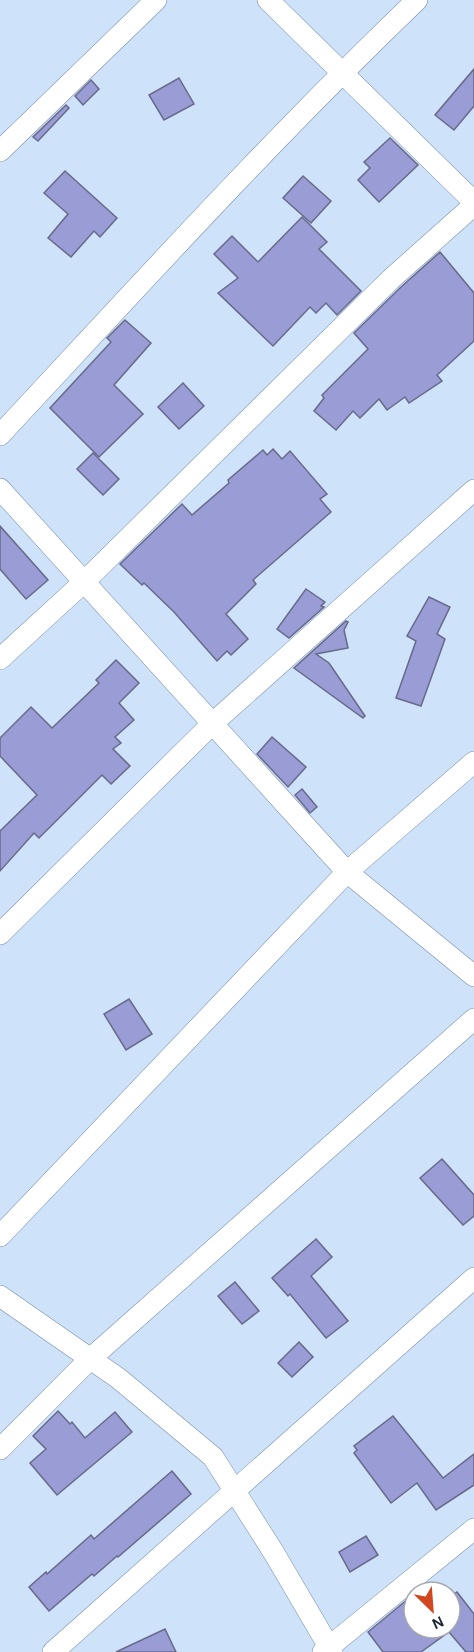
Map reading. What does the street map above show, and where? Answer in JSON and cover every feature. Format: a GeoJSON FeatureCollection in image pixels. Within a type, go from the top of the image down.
{"type":"FeatureCollection","features":[{"type":"Feature","properties":{"kind":"street"},"geometry":{"type":"LineString","coordinates":[[0,151],[156,0]]}},
{"type":"Feature","properties":{"kind":"street"},"geometry":{"type":"LineString","coordinates":[[0,659],[84,582],[391,279],[474,203],[343,71],[268,0]]}},
{"type":"Feature","properties":{"kind":"street"},"geometry":{"type":"LineString","coordinates":[[0,435],[266,150],[417,0]]}},
{"type":"Feature","properties":{"kind":"street"},"geometry":{"type":"LineString","coordinates":[[0,489],[347,872],[474,976]]}},
{"type":"Feature","properties":{"kind":"street"},"geometry":{"type":"LineString","coordinates":[[0,934],[213,723],[474,490]]}},
{"type":"Feature","properties":{"kind":"street"},"geometry":{"type":"LineString","coordinates":[[0,1236],[347,872],[474,762]]}},
{"type":"Feature","properties":{"kind":"street"},"geometry":{"type":"LineString","coordinates":[[0,1449],[90,1359],[474,1020]]}},
{"type":"Feature","properties":{"kind":"street"},"geometry":{"type":"LineString","coordinates":[[53,1652],[474,1278]]}},
{"type":"Feature","properties":{"kind":"street"},"geometry":{"type":"LineString","coordinates":[[0,1296],[118,1378],[213,1457],[274,1553],[328,1650],[474,1528]]}},
{"type":"Feature","properties":{"kind":"building"},"geometry":{"type":"Polygon","coordinates":[[[474,69],[474,106],[454,130],[435,115],[474,69]]]}},
{"type":"Feature","properties":{"kind":"building"},"geometry":{"type":"Polygon","coordinates":[[[179,78],[194,104],[164,120],[149,95],[179,78]]]}},
{"type":"Feature","properties":{"kind":"building"},"geometry":{"type":"Polygon","coordinates":[[[91,80],[99,89],[83,105],[75,96],[91,80]]]}},
{"type":"Feature","properties":{"kind":"building"},"geometry":{"type":"Polygon","coordinates":[[[66,105],[69,108],[38,141],[33,137],[66,105]]]}},
{"type":"Feature","properties":{"kind":"building"},"geometry":{"type":"Polygon","coordinates":[[[390,138],[418,165],[379,202],[358,180],[370,168],[364,162],[390,138]]]}},
{"type":"Feature","properties":{"kind":"building"},"geometry":{"type":"Polygon","coordinates":[[[65,171],[117,218],[100,237],[94,231],[71,257],[48,238],[68,214],[44,193],[65,171]]]}},
{"type":"Feature","properties":{"kind":"building"},"geometry":{"type":"Polygon","coordinates":[[[303,176],[331,201],[311,223],[283,198],[303,176]]]}},
{"type":"Feature","properties":{"kind":"building"},"geometry":{"type":"Polygon","coordinates":[[[302,217],[327,242],[319,249],[361,291],[337,315],[326,303],[316,313],[310,307],[273,346],[218,293],[238,278],[214,254],[232,236],[258,262],[302,217]]]}},
{"type":"Feature","properties":{"kind":"building"},"geometry":{"type":"Polygon","coordinates":[[[440,252],[474,293],[474,341],[437,375],[442,381],[409,403],[405,397],[387,410],[379,399],[360,418],[353,411],[336,430],[314,411],[324,398],[322,395],[368,349],[354,333],[440,252]]]}},
{"type":"Feature","properties":{"kind":"building"},"geometry":{"type":"Polygon","coordinates":[[[125,320],[151,343],[114,385],[143,414],[99,457],[50,408],[111,342],[107,338],[125,320]]]}},
{"type":"Feature","properties":{"kind":"building"},"geometry":{"type":"Polygon","coordinates":[[[183,383],[204,406],[179,429],[158,407],[183,383]]]}},
{"type":"Feature","properties":{"kind":"building"},"geometry":{"type":"Polygon","coordinates":[[[273,449],[282,459],[290,451],[327,494],[320,499],[331,512],[253,580],[256,584],[226,614],[248,639],[231,655],[227,651],[217,661],[174,612],[120,564],[182,504],[192,515],[263,450],[267,455],[273,449]]]}},
{"type":"Feature","properties":{"kind":"building"},"geometry":{"type":"Polygon","coordinates":[[[93,453],[119,479],[103,495],[77,469],[93,453]]]}},
{"type":"Feature","properties":{"kind":"building"},"geometry":{"type":"Polygon","coordinates":[[[0,526],[48,580],[26,599],[0,569],[0,526]]]}},
{"type":"Feature","properties":{"kind":"building"},"geometry":{"type":"Polygon","coordinates":[[[306,589],[325,602],[321,606],[324,607],[289,638],[277,629],[306,589]]]}},
{"type":"Feature","properties":{"kind":"building"},"geometry":{"type":"Polygon","coordinates":[[[429,597],[450,607],[437,634],[445,639],[421,706],[396,698],[416,641],[407,636],[429,597]]]}},
{"type":"Feature","properties":{"kind":"building"},"geometry":{"type":"Polygon","coordinates":[[[346,621],[348,622],[344,630],[348,648],[316,654],[329,663],[365,716],[363,718],[294,668],[346,621]]]}},
{"type":"Feature","properties":{"kind":"building"},"geometry":{"type":"Polygon","coordinates":[[[116,660],[139,683],[119,703],[134,720],[115,737],[121,743],[113,749],[130,766],[111,784],[102,775],[39,838],[34,833],[0,871],[0,831],[37,795],[0,756],[0,738],[31,707],[52,728],[99,683],[96,680],[116,660]]]}},
{"type":"Feature","properties":{"kind":"building"},"geometry":{"type":"Polygon","coordinates":[[[272,737],[306,767],[288,787],[257,754],[272,737]]]}},
{"type":"Feature","properties":{"kind":"building"},"geometry":{"type":"Polygon","coordinates":[[[302,789],[317,807],[310,813],[295,795],[302,789]]]}},
{"type":"Feature","properties":{"kind":"building"},"geometry":{"type":"Polygon","coordinates":[[[129,999],[152,1034],[126,1050],[104,1014],[129,999]]]}},
{"type":"Feature","properties":{"kind":"building"},"geometry":{"type":"Polygon","coordinates":[[[442,1159],[474,1195],[474,1216],[463,1225],[420,1178],[442,1159]]]}},
{"type":"Feature","properties":{"kind":"building"},"geometry":{"type":"Polygon","coordinates":[[[316,1239],[332,1257],[311,1276],[348,1321],[326,1338],[290,1294],[288,1296],[272,1278],[316,1239]]]}},
{"type":"Feature","properties":{"kind":"building"},"geometry":{"type":"Polygon","coordinates":[[[235,1282],[259,1311],[242,1324],[218,1296],[235,1282]]]}},
{"type":"Feature","properties":{"kind":"building"},"geometry":{"type":"Polygon","coordinates":[[[299,1342],[313,1357],[292,1377],[278,1363],[299,1342]]]}},
{"type":"Feature","properties":{"kind":"building"},"geometry":{"type":"Polygon","coordinates":[[[58,1411],[70,1424],[72,1422],[85,1438],[115,1412],[132,1432],[57,1495],[30,1463],[46,1449],[33,1436],[58,1411]]]}},
{"type":"Feature","properties":{"kind":"building"},"geometry":{"type":"Polygon","coordinates":[[[393,1416],[443,1478],[474,1454],[474,1485],[436,1510],[417,1483],[391,1503],[354,1453],[357,1450],[354,1446],[393,1416]]]}},
{"type":"Feature","properties":{"kind":"building"},"geometry":{"type":"Polygon","coordinates":[[[172,1471],[191,1494],[118,1557],[94,1576],[92,1574],[49,1611],[29,1587],[91,1535],[94,1539],[172,1471]]]}},
{"type":"Feature","properties":{"kind":"building"},"geometry":{"type":"Polygon","coordinates":[[[366,1536],[378,1555],[350,1572],[339,1552],[366,1536]]]}},
{"type":"Feature","properties":{"kind":"building"},"geometry":{"type":"Polygon","coordinates":[[[462,1598],[474,1614],[474,1652],[466,1652],[456,1640],[462,1640],[462,1598]]]}},
{"type":"Feature","properties":{"kind":"building"},"geometry":{"type":"Polygon","coordinates":[[[402,1604],[402,1640],[438,1640],[421,1652],[383,1652],[368,1632],[402,1604]]]}},
{"type":"Feature","properties":{"kind":"building"},"geometry":{"type":"Polygon","coordinates":[[[165,1629],[176,1652],[116,1652],[165,1629]]]}}]}
